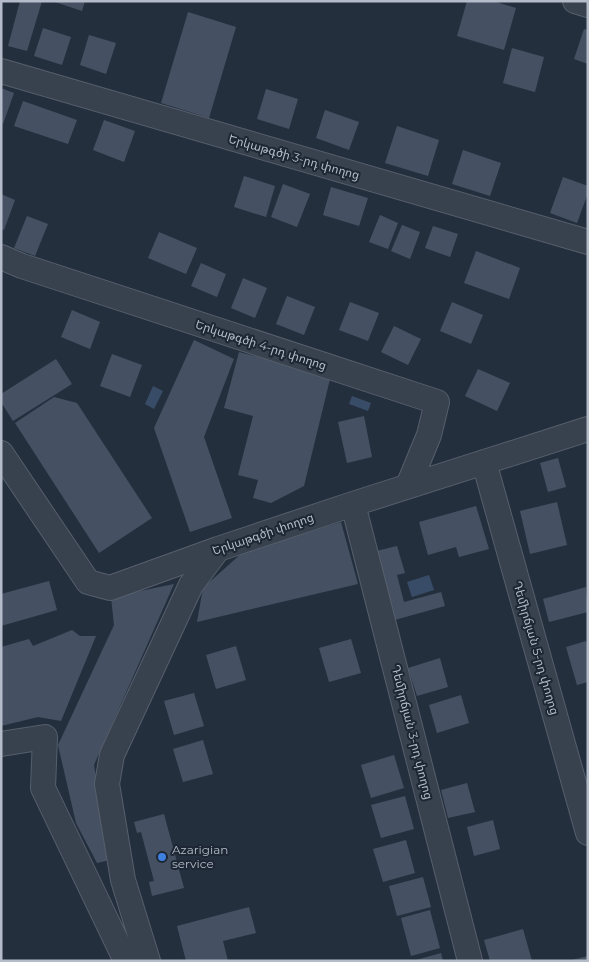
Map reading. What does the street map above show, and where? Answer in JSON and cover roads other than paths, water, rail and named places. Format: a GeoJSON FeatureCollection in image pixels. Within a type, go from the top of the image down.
{"type":"FeatureCollection","features":[{"type":"Feature","properties":{"kind":"street"},"geometry":{"type":"LineString","coordinates":[[575,1],[588,5]]}},
{"type":"Feature","properties":{"kind":"street","name":"Երկաթգծի 3-րդ փողոց"},"geometry":{"type":"LineString","coordinates":[[1,71],[588,242]]}},
{"type":"Feature","properties":{"kind":"street","name":"Երկաթգծի 4-րդ փողոց"},"geometry":{"type":"LineString","coordinates":[[1,257],[22,266],[437,402],[428,435],[408,486]]}},
{"type":"Feature","properties":{"kind":"street","name":"Երկաթգծի փողոց"},"geometry":{"type":"LineString","coordinates":[[1,453],[88,582],[110,588],[218,548],[588,429]]}},
{"type":"Feature","properties":{"kind":"street","name":"Դեմիրճյան 5-րդ փողոց"},"geometry":{"type":"LineString","coordinates":[[484,462],[588,834]]}},
{"type":"Feature","properties":{"kind":"street","name":"Դեմիրճյան 3-րդ փողոց"},"geometry":{"type":"LineString","coordinates":[[353,504],[470,961]]}},
{"type":"Feature","properties":{"kind":"street"},"geometry":{"type":"LineString","coordinates":[[148,961],[123,880],[107,784],[112,755],[192,585],[218,548]]}},
{"type":"Feature","properties":{"kind":"street"},"geometry":{"type":"LineString","coordinates":[[1,744],[45,737],[43,788],[126,961]]}},
{"type":"Feature","properties":{"kind":"water"},"geometry":{"type":"Polygon","coordinates":[[[153,386],[163,391],[154,409],[145,404],[153,386]]]}},
{"type":"Feature","properties":{"kind":"water"},"geometry":{"type":"Polygon","coordinates":[[[352,396],[371,403],[368,411],[349,404],[352,396]]]}},
{"type":"Feature","properties":{"kind":"water"},"geometry":{"type":"Polygon","coordinates":[[[429,575],[434,590],[412,597],[407,582],[429,575]]]}},
{"type":"Feature","properties":{"kind":"place","name":"Azarigian service"},"geometry":{"type":"Point","coordinates":[162,857]}}]}
